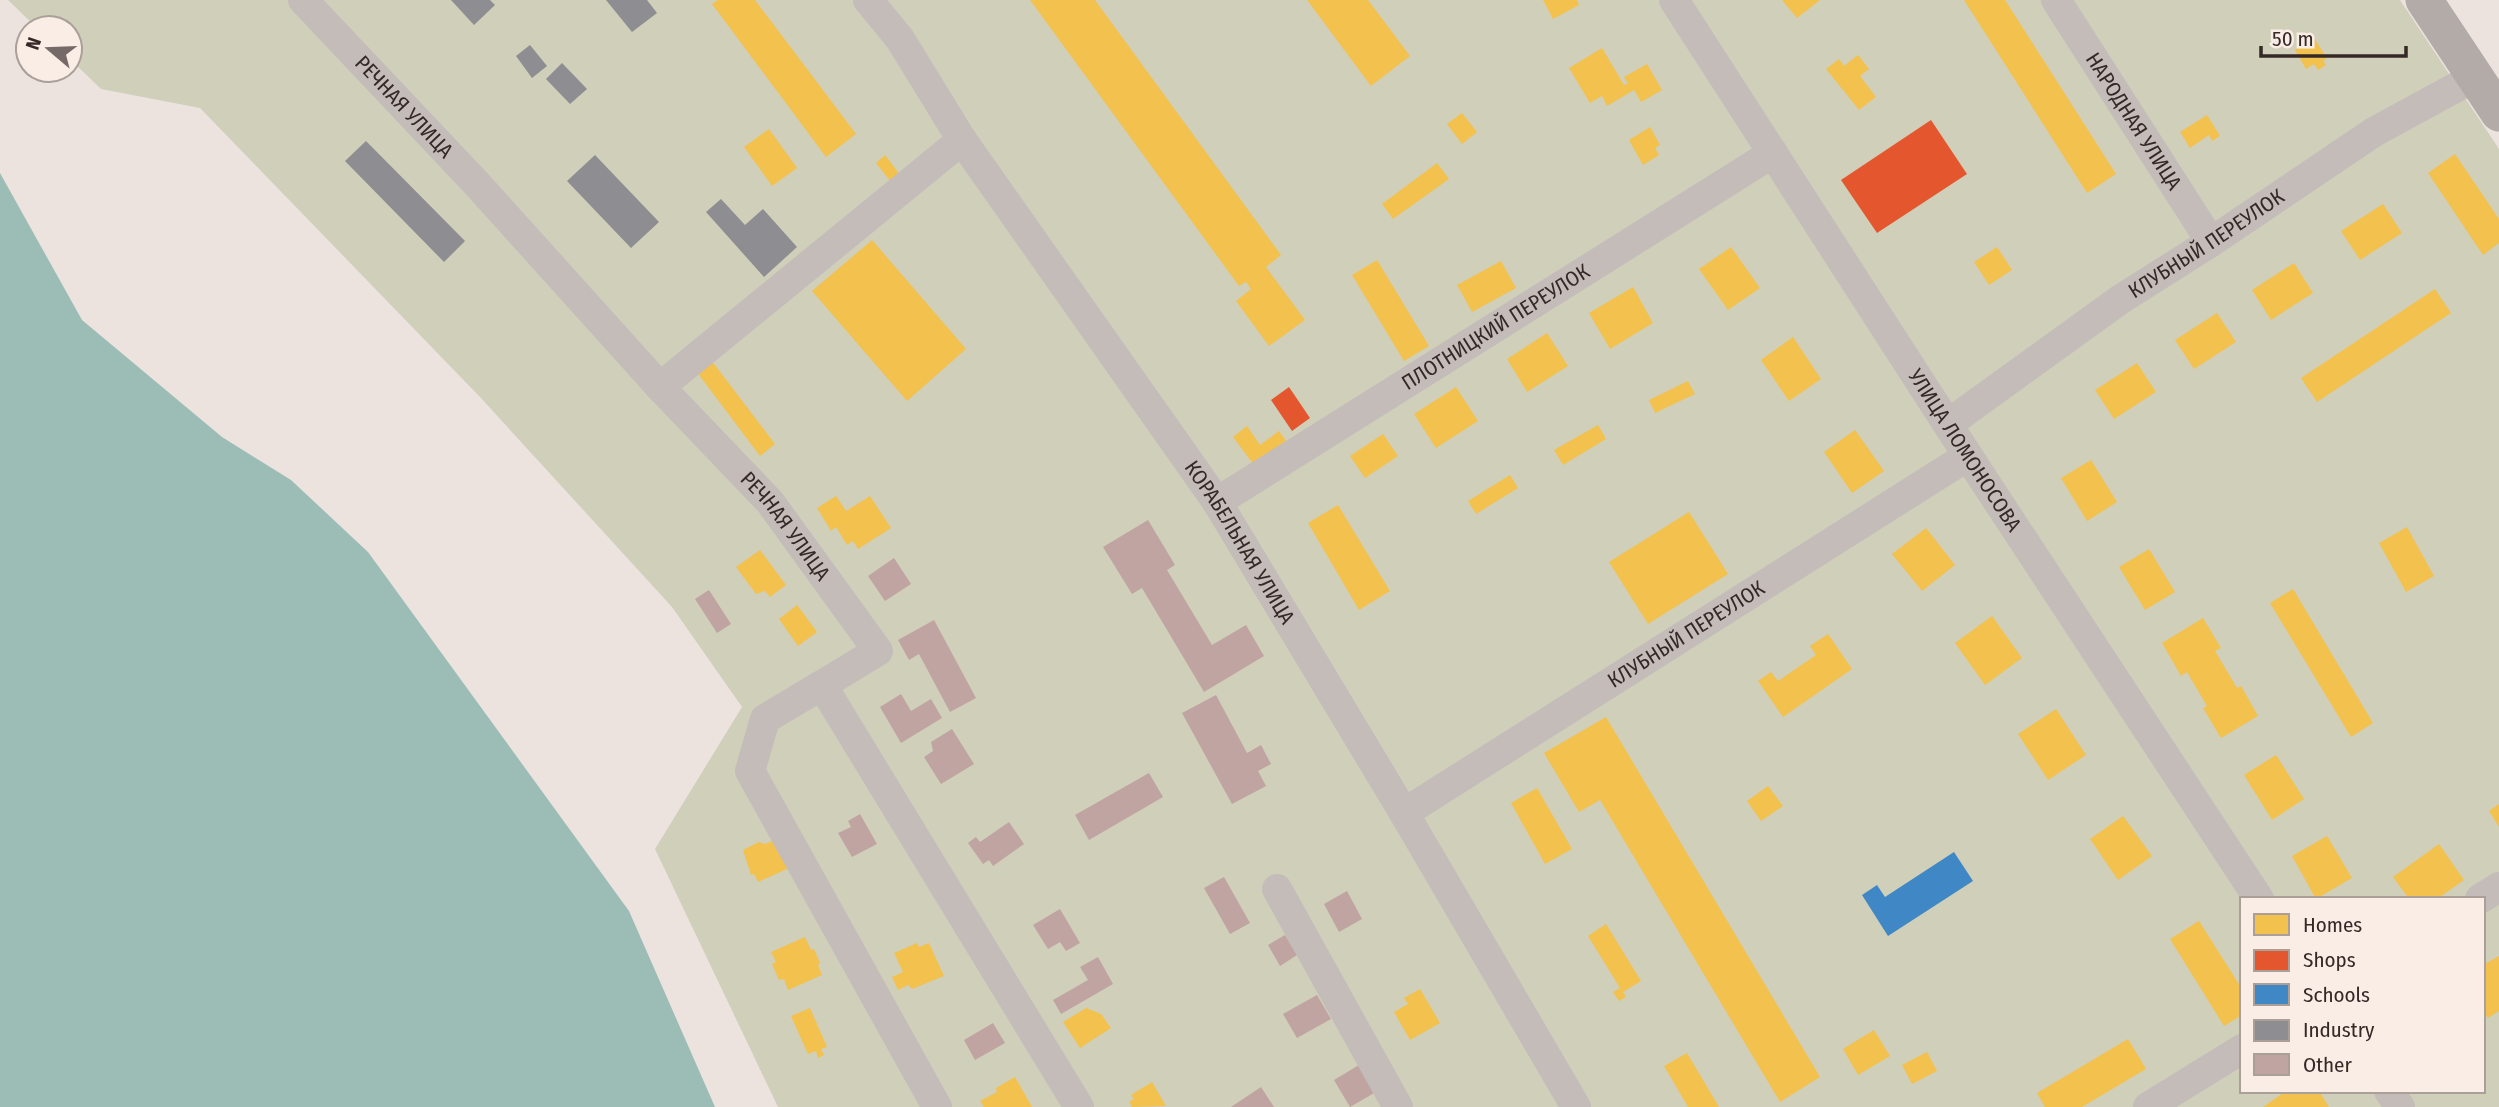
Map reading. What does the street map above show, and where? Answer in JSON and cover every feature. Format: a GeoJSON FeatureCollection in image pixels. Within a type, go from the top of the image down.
{"type":"FeatureCollection","features":[{"type":"Feature","properties":{"kind":"main road"},"geometry":{"type":"LineString","coordinates":[[2424,0],[2499,113]]}},
{"type":"Feature","properties":{"kind":"street","name":"РЕЧНАЯ УЛИЦА"},"geometry":{"type":"LineString","coordinates":[[303,0],[477,184],[660,387],[769,502],[878,650],[822,685]]}},
{"type":"Feature","properties":{"kind":"street","name":"КОРАБЕЛЬНАЯ УЛИЦА"},"geometry":{"type":"LineString","coordinates":[[868,0],[900,39],[962,140],[1217,502],[1404,813],[1576,1107]]}},
{"type":"Feature","properties":{"kind":"street","name":"УЛИЦА ЛОМОНОСОВА"},"geometry":{"type":"LineString","coordinates":[[1674,0],[1968,456],[2258,897]]}},
{"type":"Feature","properties":{"kind":"street","name":"НАРОДНАЯ УЛИЦА"},"geometry":{"type":"LineString","coordinates":[[2056,0],[2211,242]]}},
{"type":"Feature","properties":{"kind":"street","name":"КЛУБНЫЙ ПЕРЕУЛОК"},"geometry":{"type":"LineString","coordinates":[[1948,424],[2121,299],[2374,132],[2475,77]]}},
{"type":"Feature","properties":{"kind":"street"},"geometry":{"type":"LineString","coordinates":[[660,387],[962,140]]}},
{"type":"Feature","properties":{"kind":"street","name":"ПЛОТНИЦКИЙ ПЕРЕУЛОК"},"geometry":{"type":"LineString","coordinates":[[1217,502],[1773,153]]}},
{"type":"Feature","properties":{"kind":"street","name":"КЛУБНЫЙ ПЕРЕУЛОК"},"geometry":{"type":"LineString","coordinates":[[1404,813],[1968,456]]}},
{"type":"Feature","properties":{"kind":"street"},"geometry":{"type":"LineString","coordinates":[[937,1107],[750,771],[765,719],[822,685],[1079,1107]]}},
{"type":"Feature","properties":{"kind":"street"},"geometry":{"type":"LineString","coordinates":[[2483,897],[2499,887]]}},
{"type":"Feature","properties":{"kind":"street"},"geometry":{"type":"LineString","coordinates":[[1277,889],[1398,1107]]}},
{"type":"Feature","properties":{"kind":"street"},"geometry":{"type":"LineString","coordinates":[[2148,1107],[2240,1050]]}},
{"type":"Feature","properties":{"kind":"green space"},"geometry":{"type":"Polygon","coordinates":[[[8,0],[2400,0],[2499,149],[2499,1107],[778,1107],[655,849],[742,707],[672,607],[480,397],[200,108],[101,89],[84,73],[84,14],[22,14],[8,0]]]}},
{"type":"Feature","properties":{"kind":"water"},"geometry":{"type":"Polygon","coordinates":[[[0,173],[82,320],[222,437],[291,480],[368,552],[629,911],[715,1107],[0,1107],[0,173]]]}},
{"type":"Feature","properties":{"kind":"building: Homes"},"geometry":{"type":"Polygon","coordinates":[[[718,0],[755,0],[856,134],[826,157],[712,4],[718,0]]]}},
{"type":"Feature","properties":{"kind":"building: Homes"},"geometry":{"type":"Polygon","coordinates":[[[1030,0],[1095,0],[1281,255],[1266,267],[1305,320],[1269,346],[1236,301],[1251,289],[1246,282],[1239,286],[1030,0]]]}},
{"type":"Feature","properties":{"kind":"building: Homes"},"geometry":{"type":"Polygon","coordinates":[[[1307,0],[1368,0],[1410,56],[1371,86],[1307,0]]]}},
{"type":"Feature","properties":{"kind":"building: Homes"},"geometry":{"type":"Polygon","coordinates":[[[1543,0],[1577,0],[1579,5],[1553,19],[1543,0]]]}},
{"type":"Feature","properties":{"kind":"building: Homes"},"geometry":{"type":"Polygon","coordinates":[[[1782,0],[1820,0],[1797,18],[1782,0]]]}},
{"type":"Feature","properties":{"kind":"building: Homes"},"geometry":{"type":"Polygon","coordinates":[[[1964,0],[2005,0],[2116,174],[2087,193],[1964,0]]]}},
{"type":"Feature","properties":{"kind":"building: Homes"},"geometry":{"type":"Polygon","coordinates":[[[2314,38],[2327,58],[2323,61],[2326,65],[2318,70],[2314,64],[2306,69],[2295,50],[2314,38]]]}},
{"type":"Feature","properties":{"kind":"building: Homes"},"geometry":{"type":"Polygon","coordinates":[[[1602,48],[1624,85],[1628,83],[1624,77],[1647,64],[1662,90],[1641,102],[1634,90],[1607,106],[1602,96],[1590,103],[1569,68],[1602,48]]]}},
{"type":"Feature","properties":{"kind":"building: Homes"},"geometry":{"type":"Polygon","coordinates":[[[1858,55],[1869,69],[1860,76],[1876,97],[1859,110],[1826,69],[1839,59],[1844,66],[1858,55]]]}},
{"type":"Feature","properties":{"kind":"building: Homes"},"geometry":{"type":"Polygon","coordinates":[[[1462,113],[1477,132],[1462,144],[1447,124],[1462,113]]]}},
{"type":"Feature","properties":{"kind":"building: Homes"},"geometry":{"type":"Polygon","coordinates":[[[2207,115],[2220,136],[2212,141],[2209,135],[2190,148],[2180,132],[2207,115]]]}},
{"type":"Feature","properties":{"kind":"building: Homes"},"geometry":{"type":"Polygon","coordinates":[[[1650,127],[1660,145],[1655,148],[1659,155],[1643,165],[1629,140],[1650,127]]]}},
{"type":"Feature","properties":{"kind":"building: Homes"},"geometry":{"type":"Polygon","coordinates":[[[769,129],[797,168],[772,186],[744,147],[769,129]]]}},
{"type":"Feature","properties":{"kind":"building: Homes"},"geometry":{"type":"Polygon","coordinates":[[[2455,154],[2499,219],[2499,243],[2483,255],[2428,173],[2455,154]]]}},
{"type":"Feature","properties":{"kind":"building: Homes"},"geometry":{"type":"Polygon","coordinates":[[[885,155],[900,175],[891,182],[876,163],[885,155]]]}},
{"type":"Feature","properties":{"kind":"building: Homes"},"geometry":{"type":"Polygon","coordinates":[[[1437,163],[1449,179],[1393,219],[1382,204],[1437,163]]]}},
{"type":"Feature","properties":{"kind":"building: Homes"},"geometry":{"type":"Polygon","coordinates":[[[2383,204],[2402,233],[2360,260],[2341,231],[2383,204]]]}},
{"type":"Feature","properties":{"kind":"building: Homes"},"geometry":{"type":"Polygon","coordinates":[[[872,240],[966,349],[907,401],[812,291],[872,240]]]}},
{"type":"Feature","properties":{"kind":"building: Homes"},"geometry":{"type":"Polygon","coordinates":[[[1731,247],[1760,288],[1728,310],[1699,269],[1731,247]]]}},
{"type":"Feature","properties":{"kind":"building: Homes"},"geometry":{"type":"Polygon","coordinates":[[[1997,247],[2012,270],[1989,285],[1974,262],[1997,247]]]}},
{"type":"Feature","properties":{"kind":"building: Homes"},"geometry":{"type":"Polygon","coordinates":[[[1377,260],[1429,346],[1404,361],[1352,275],[1377,260]]]}},
{"type":"Feature","properties":{"kind":"building: Homes"},"geometry":{"type":"Polygon","coordinates":[[[1501,261],[1516,288],[1472,312],[1457,285],[1501,261]]]}},
{"type":"Feature","properties":{"kind":"building: Homes"},"geometry":{"type":"Polygon","coordinates":[[[2294,263],[2313,293],[2271,320],[2252,290],[2294,263]]]}},
{"type":"Feature","properties":{"kind":"building: Homes"},"geometry":{"type":"Polygon","coordinates":[[[1633,287],[1653,323],[1610,349],[1589,313],[1633,287]]]}},
{"type":"Feature","properties":{"kind":"building: Homes"},"geometry":{"type":"Polygon","coordinates":[[[2435,289],[2451,313],[2317,402],[2301,378],[2435,289]]]}},
{"type":"Feature","properties":{"kind":"building: Homes"},"geometry":{"type":"Polygon","coordinates":[[[2217,313],[2236,342],[2194,369],[2175,340],[2217,313]]]}},
{"type":"Feature","properties":{"kind":"building: Homes"},"geometry":{"type":"Polygon","coordinates":[[[1547,333],[1568,366],[1527,392],[1507,359],[1547,333]]]}},
{"type":"Feature","properties":{"kind":"building: Homes"},"geometry":{"type":"Polygon","coordinates":[[[1793,337],[1821,379],[1789,401],[1761,360],[1793,337]]]}},
{"type":"Feature","properties":{"kind":"building: Homes"},"geometry":{"type":"Polygon","coordinates":[[[711,360],[775,444],[760,456],[696,371],[711,360]]]}},
{"type":"Feature","properties":{"kind":"building: Homes"},"geometry":{"type":"Polygon","coordinates":[[[2137,363],[2156,392],[2114,419],[2095,390],[2137,363]]]}},
{"type":"Feature","properties":{"kind":"building: Homes"},"geometry":{"type":"Polygon","coordinates":[[[1688,381],[1695,394],[1655,413],[1649,400],[1688,381]]]}},
{"type":"Feature","properties":{"kind":"building: Homes"},"geometry":{"type":"Polygon","coordinates":[[[1456,387],[1478,421],[1436,448],[1414,414],[1456,387]]]}},
{"type":"Feature","properties":{"kind":"building: Homes"},"geometry":{"type":"Polygon","coordinates":[[[1598,425],[1606,439],[1563,465],[1554,450],[1598,425]]]}},
{"type":"Feature","properties":{"kind":"building: Homes"},"geometry":{"type":"Polygon","coordinates":[[[1247,426],[1260,445],[1279,431],[1286,441],[1254,465],[1233,437],[1247,426]]]}},
{"type":"Feature","properties":{"kind":"building: Homes"},"geometry":{"type":"Polygon","coordinates":[[[1855,430],[1884,471],[1852,493],[1824,452],[1855,430]]]}},
{"type":"Feature","properties":{"kind":"building: Homes"},"geometry":{"type":"Polygon","coordinates":[[[1383,434],[1398,456],[1365,478],[1350,456],[1383,434]]]}},
{"type":"Feature","properties":{"kind":"building: Homes"},"geometry":{"type":"Polygon","coordinates":[[[2091,460],[2117,502],[2087,521],[2061,478],[2091,460]]]}},
{"type":"Feature","properties":{"kind":"building: Homes"},"geometry":{"type":"Polygon","coordinates":[[[1510,475],[1518,488],[1476,514],[1468,501],[1510,475]]]}},
{"type":"Feature","properties":{"kind":"building: Homes"},"geometry":{"type":"Polygon","coordinates":[[[836,496],[846,511],[870,496],[891,528],[858,549],[853,541],[847,545],[836,527],[831,531],[817,508],[836,496]]]}},
{"type":"Feature","properties":{"kind":"building: Homes"},"geometry":{"type":"Polygon","coordinates":[[[1338,505],[1390,591],[1359,610],[1308,523],[1338,505]]]}},
{"type":"Feature","properties":{"kind":"building: Homes"},"geometry":{"type":"Polygon","coordinates":[[[1689,512],[1728,574],[1648,624],[1609,562],[1689,512]]]}},
{"type":"Feature","properties":{"kind":"building: Homes"},"geometry":{"type":"Polygon","coordinates":[[[2407,527],[2434,576],[2406,592],[2379,543],[2407,527]]]}},
{"type":"Feature","properties":{"kind":"building: Homes"},"geometry":{"type":"Polygon","coordinates":[[[1926,528],[1955,565],[1922,591],[1892,554],[1926,528]]]}},
{"type":"Feature","properties":{"kind":"building: Homes"},"geometry":{"type":"Polygon","coordinates":[[[2149,549],[2175,592],[2145,610],[2119,567],[2149,549]]]}},
{"type":"Feature","properties":{"kind":"building: Homes"},"geometry":{"type":"Polygon","coordinates":[[[760,550],[786,585],[770,597],[765,591],[756,594],[736,567],[760,550]]]}},
{"type":"Feature","properties":{"kind":"building: Homes"},"geometry":{"type":"Polygon","coordinates":[[[2293,589],[2373,723],[2351,737],[2270,603],[2293,589]]]}},
{"type":"Feature","properties":{"kind":"building: Homes"},"geometry":{"type":"Polygon","coordinates":[[[797,605],[817,632],[798,646],[779,619],[797,605]]]}},
{"type":"Feature","properties":{"kind":"building: Homes"},"geometry":{"type":"Polygon","coordinates":[[[1992,616],[2022,658],[1985,685],[1955,643],[1992,616]]]}},
{"type":"Feature","properties":{"kind":"building: Homes"},"geometry":{"type":"Polygon","coordinates":[[[2203,618],[2221,648],[2215,651],[2237,688],[2241,686],[2258,716],[2221,738],[2203,708],[2207,706],[2187,672],[2181,676],[2162,643],[2203,618]]]}},
{"type":"Feature","properties":{"kind":"building: Homes"},"geometry":{"type":"Polygon","coordinates":[[[1828,634],[1852,669],[1783,717],[1758,681],[1771,672],[1778,681],[1816,655],[1810,646],[1828,634]]]}},
{"type":"Feature","properties":{"kind":"building: Homes"},"geometry":{"type":"Polygon","coordinates":[[[2056,709],[2086,755],[2048,780],[2018,734],[2056,709]]]}},
{"type":"Feature","properties":{"kind":"building: Homes"},"geometry":{"type":"Polygon","coordinates":[[[1606,717],[1820,1077],[1780,1102],[1600,800],[1579,812],[1544,753],[1606,717]]]}},
{"type":"Feature","properties":{"kind":"building: Homes"},"geometry":{"type":"Polygon","coordinates":[[[2276,755],[2304,799],[2272,820],[2244,775],[2276,755]]]}},
{"type":"Feature","properties":{"kind":"building: Homes"},"geometry":{"type":"Polygon","coordinates":[[[1768,786],[1783,806],[1761,821],[1747,801],[1768,786]]]}},
{"type":"Feature","properties":{"kind":"building: Homes"},"geometry":{"type":"Polygon","coordinates":[[[1537,788],[1572,849],[1545,864],[1511,803],[1537,788]]]}},
{"type":"Feature","properties":{"kind":"building: Homes"},"geometry":{"type":"Polygon","coordinates":[[[2499,804],[2499,827],[2489,811],[2499,804]]]}},
{"type":"Feature","properties":{"kind":"building: Homes"},"geometry":{"type":"Polygon","coordinates":[[[2123,816],[2152,856],[2118,880],[2090,839],[2123,816]]]}},
{"type":"Feature","properties":{"kind":"building: Homes"},"geometry":{"type":"Polygon","coordinates":[[[2327,836],[2352,878],[2315,897],[2292,856],[2327,836]]]}},
{"type":"Feature","properties":{"kind":"building: Homes"},"geometry":{"type":"Polygon","coordinates":[[[775,840],[789,868],[758,882],[754,874],[751,875],[743,850],[759,842],[765,844],[775,840]]]}},
{"type":"Feature","properties":{"kind":"building: Homes"},"geometry":{"type":"Polygon","coordinates":[[[2439,844],[2464,880],[2440,897],[2408,897],[2393,877],[2439,844]]]}},
{"type":"Feature","properties":{"kind":"building: Homes"},"geometry":{"type":"Polygon","coordinates":[[[2199,921],[2240,986],[2240,1016],[2224,1026],[2170,939],[2199,921]]]}},
{"type":"Feature","properties":{"kind":"building: Homes"},"geometry":{"type":"Polygon","coordinates":[[[1606,924],[1641,981],[1623,992],[1626,997],[1619,1001],[1613,992],[1620,988],[1588,936],[1606,924]]]}},
{"type":"Feature","properties":{"kind":"building: Homes"},"geometry":{"type":"Polygon","coordinates":[[[805,937],[811,950],[814,949],[822,975],[788,990],[784,979],[779,980],[772,964],[776,962],[771,952],[805,937]]]}},
{"type":"Feature","properties":{"kind":"building: Homes"},"geometry":{"type":"Polygon","coordinates":[[[917,943],[919,947],[929,943],[944,976],[912,989],[908,985],[898,990],[892,977],[903,972],[894,953],[917,943]]]}},
{"type":"Feature","properties":{"kind":"building: Homes"},"geometry":{"type":"Polygon","coordinates":[[[2499,956],[2499,1011],[2488,1018],[2485,1014],[2485,964],[2499,956]]]}},
{"type":"Feature","properties":{"kind":"building: Homes"},"geometry":{"type":"Polygon","coordinates":[[[1420,989],[1440,1023],[1410,1040],[1394,1012],[1408,1004],[1404,998],[1420,989]]]}},
{"type":"Feature","properties":{"kind":"building: Homes"},"geometry":{"type":"Polygon","coordinates":[[[810,1008],[827,1047],[821,1049],[824,1055],[818,1058],[816,1051],[808,1054],[791,1016],[810,1008]]]}},
{"type":"Feature","properties":{"kind":"building: Homes"},"geometry":{"type":"Polygon","coordinates":[[[1086,1008],[1101,1014],[1111,1028],[1080,1048],[1063,1022],[1086,1008]]]}},
{"type":"Feature","properties":{"kind":"building: Homes"},"geometry":{"type":"Polygon","coordinates":[[[1874,1030],[1890,1056],[1858,1075],[1843,1049],[1874,1030]]]}},
{"type":"Feature","properties":{"kind":"building: Homes"},"geometry":{"type":"Polygon","coordinates":[[[2128,1039],[2146,1069],[2082,1107],[2045,1107],[2037,1093],[2128,1039]]]}},
{"type":"Feature","properties":{"kind":"building: Homes"},"geometry":{"type":"Polygon","coordinates":[[[1927,1052],[1937,1071],[1912,1084],[1902,1065],[1927,1052]]]}},
{"type":"Feature","properties":{"kind":"building: Homes"},"geometry":{"type":"Polygon","coordinates":[[[1687,1053],[1719,1107],[1688,1107],[1664,1066],[1687,1053]]]}},
{"type":"Feature","properties":{"kind":"building: Homes"},"geometry":{"type":"Polygon","coordinates":[[[1015,1077],[1032,1107],[984,1107],[980,1101],[997,1092],[996,1088],[1015,1077]]]}},
{"type":"Feature","properties":{"kind":"building: Homes"},"geometry":{"type":"Polygon","coordinates":[[[1152,1082],[1166,1106],[1132,1107],[1129,1102],[1134,1099],[1131,1095],[1152,1082]]]}},
{"type":"Feature","properties":{"kind":"building: Homes"},"geometry":{"type":"Polygon","coordinates":[[[2283,1093],[2320,1093],[2329,1107],[2263,1107],[2283,1093]]]}},
{"type":"Feature","properties":{"kind":"building: Shops"},"geometry":{"type":"Polygon","coordinates":[[[1931,120],[1967,174],[1877,233],[1841,180],[1931,120]]]}},
{"type":"Feature","properties":{"kind":"building: Shops"},"geometry":{"type":"Polygon","coordinates":[[[1289,387],[1310,418],[1292,431],[1271,400],[1289,387]]]}},
{"type":"Feature","properties":{"kind":"building: Schools"},"geometry":{"type":"Polygon","coordinates":[[[1954,852],[1973,881],[1888,936],[1862,895],[1877,885],[1885,897],[1954,852]]]}},
{"type":"Feature","properties":{"kind":"building: Industry"},"geometry":{"type":"Polygon","coordinates":[[[451,0],[490,0],[495,5],[474,25],[451,0]]]}},
{"type":"Feature","properties":{"kind":"building: Industry"},"geometry":{"type":"Polygon","coordinates":[[[606,0],[647,0],[657,13],[632,32],[606,0]]]}},
{"type":"Feature","properties":{"kind":"building: Industry"},"geometry":{"type":"Polygon","coordinates":[[[530,45],[547,66],[532,78],[516,56],[530,45]]]}},
{"type":"Feature","properties":{"kind":"building: Industry"},"geometry":{"type":"Polygon","coordinates":[[[562,63],[587,89],[570,104],[546,79],[562,63]]]}},
{"type":"Feature","properties":{"kind":"building: Industry"},"geometry":{"type":"Polygon","coordinates":[[[366,141],[465,241],[444,262],[345,161],[366,141]]]}},
{"type":"Feature","properties":{"kind":"building: Industry"},"geometry":{"type":"Polygon","coordinates":[[[595,155],[659,222],[631,248],[567,181],[595,155]]]}},
{"type":"Feature","properties":{"kind":"building: Industry"},"geometry":{"type":"Polygon","coordinates":[[[721,199],[745,225],[763,209],[797,247],[764,277],[706,212],[721,199]]]}},
{"type":"Feature","properties":{"kind":"building: Other"},"geometry":{"type":"Polygon","coordinates":[[[1148,520],[1175,565],[1167,570],[1212,645],[1246,625],[1264,656],[1204,692],[1142,588],[1132,594],[1103,547],[1148,520]]]}},
{"type":"Feature","properties":{"kind":"building: Other"},"geometry":{"type":"Polygon","coordinates":[[[894,558],[911,584],[885,601],[868,576],[894,558]]]}},
{"type":"Feature","properties":{"kind":"building: Other"},"geometry":{"type":"Polygon","coordinates":[[[709,590],[731,624],[717,633],[695,599],[709,590]]]}},
{"type":"Feature","properties":{"kind":"building: Other"},"geometry":{"type":"Polygon","coordinates":[[[934,620],[976,698],[950,712],[919,654],[909,660],[898,640],[934,620]]]}},
{"type":"Feature","properties":{"kind":"building: Other"},"geometry":{"type":"Polygon","coordinates":[[[901,694],[911,711],[931,699],[942,718],[901,743],[880,707],[901,694]]]}},
{"type":"Feature","properties":{"kind":"building: Other"},"geometry":{"type":"Polygon","coordinates":[[[1216,695],[1247,753],[1261,745],[1271,764],[1258,771],[1266,786],[1232,804],[1182,713],[1216,695]]]}},
{"type":"Feature","properties":{"kind":"building: Other"},"geometry":{"type":"Polygon","coordinates":[[[952,729],[974,764],[941,784],[924,757],[933,751],[931,742],[952,729]]]}},
{"type":"Feature","properties":{"kind":"building: Other"},"geometry":{"type":"Polygon","coordinates":[[[1149,773],[1163,797],[1089,840],[1075,815],[1149,773]]]}},
{"type":"Feature","properties":{"kind":"building: Other"},"geometry":{"type":"Polygon","coordinates":[[[860,814],[877,844],[852,857],[838,833],[851,827],[848,821],[860,814]]]}},
{"type":"Feature","properties":{"kind":"building: Other"},"geometry":{"type":"Polygon","coordinates":[[[1009,822],[1024,844],[993,866],[989,860],[983,864],[968,843],[976,837],[980,842],[1009,822]]]}},
{"type":"Feature","properties":{"kind":"building: Other"},"geometry":{"type":"Polygon","coordinates":[[[1224,877],[1250,923],[1230,934],[1204,888],[1224,877]]]}},
{"type":"Feature","properties":{"kind":"building: Other"},"geometry":{"type":"Polygon","coordinates":[[[1347,891],[1362,919],[1339,932],[1324,904],[1347,891]]]}},
{"type":"Feature","properties":{"kind":"building: Other"},"geometry":{"type":"Polygon","coordinates":[[[1060,909],[1080,943],[1066,951],[1060,942],[1048,949],[1033,925],[1060,909]]]}},
{"type":"Feature","properties":{"kind":"building: Other"},"geometry":{"type":"Polygon","coordinates":[[[1285,935],[1297,955],[1280,966],[1268,945],[1285,935]]]}},
{"type":"Feature","properties":{"kind":"building: Other"},"geometry":{"type":"Polygon","coordinates":[[[1098,957],[1113,984],[1061,1014],[1053,1000],[1088,980],[1080,967],[1098,957]]]}},
{"type":"Feature","properties":{"kind":"building: Other"},"geometry":{"type":"Polygon","coordinates":[[[1317,995],[1331,1019],[1297,1038],[1283,1014],[1317,995]]]}},
{"type":"Feature","properties":{"kind":"building: Other"},"geometry":{"type":"Polygon","coordinates":[[[993,1023],[1005,1043],[975,1060],[964,1040],[993,1023]]]}},
{"type":"Feature","properties":{"kind":"building: Other"},"geometry":{"type":"Polygon","coordinates":[[[1359,1065],[1376,1092],[1350,1107],[1334,1080],[1359,1065]]]}},
{"type":"Feature","properties":{"kind":"building: Other"},"geometry":{"type":"Polygon","coordinates":[[[1261,1087],[1274,1107],[1231,1107],[1261,1087]]]}}]}
